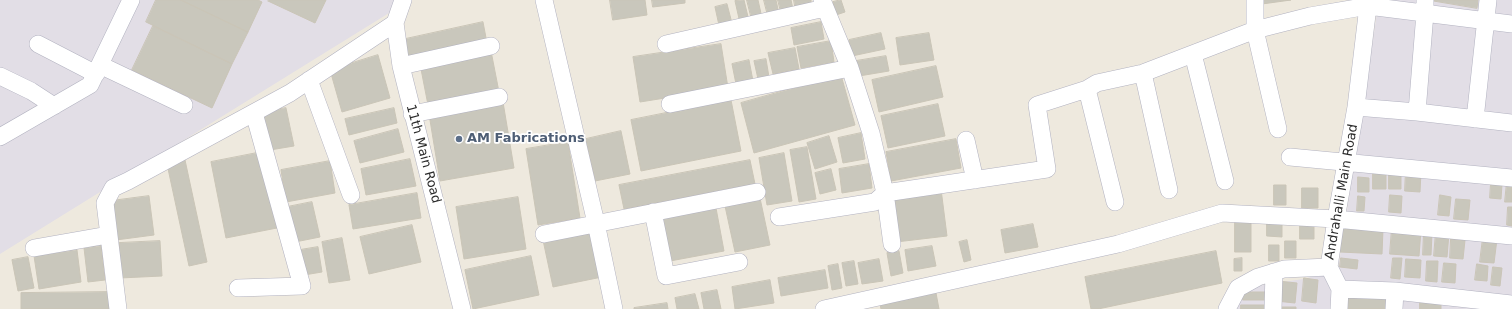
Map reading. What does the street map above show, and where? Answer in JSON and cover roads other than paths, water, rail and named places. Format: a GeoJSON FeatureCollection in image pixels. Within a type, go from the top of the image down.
{"type":"FeatureCollection","features":[{"type":"Feature","properties":{"kind":"street"},"geometry":{"type":"LineString","coordinates":[[0,137],[90,85],[131,0]]}},
{"type":"Feature","properties":{"kind":"street"},"geometry":{"type":"LineString","coordinates":[[118,309],[105,203],[112,188],[128,181],[290,93],[394,23],[403,0]]}},
{"type":"Feature","properties":{"kind":"street"},"geometry":{"type":"LineString","coordinates":[[544,0],[596,223],[614,309]]}},
{"type":"Feature","properties":{"kind":"street"},"geometry":{"type":"LineString","coordinates":[[1255,0],[1255,30],[1278,129]]}},
{"type":"Feature","properties":{"kind":"street"},"geometry":{"type":"LineString","coordinates":[[1476,119],[1488,0]]}},
{"type":"Feature","properties":{"kind":"street"},"geometry":{"type":"LineString","coordinates":[[779,217],[875,202],[885,193],[1048,169],[1037,105],[1088,89],[1097,83],[1143,73],[1311,8],[1369,3],[1425,6],[1485,21],[1512,24]]}},
{"type":"Feature","properties":{"kind":"street","name":"Andrahalli Main Road"},"geometry":{"type":"LineString","coordinates":[[1227,309],[1238,288],[1258,277],[1284,269],[1329,267],[1356,107],[1369,3]]}},
{"type":"Feature","properties":{"kind":"street"},"geometry":{"type":"LineString","coordinates":[[666,44],[823,4],[836,31],[850,68],[871,133],[885,193],[892,244]]}},
{"type":"Feature","properties":{"kind":"street"},"geometry":{"type":"LineString","coordinates":[[1417,112],[1425,6]]}},
{"type":"Feature","properties":{"kind":"street","name":"11th Main Road"},"geometry":{"type":"LineString","coordinates":[[394,23],[401,66],[412,114],[462,309]]}},
{"type":"Feature","properties":{"kind":"street"},"geometry":{"type":"LineString","coordinates":[[38,44],[184,105]]}},
{"type":"Feature","properties":{"kind":"street"},"geometry":{"type":"LineString","coordinates":[[401,66],[492,46]]}},
{"type":"Feature","properties":{"kind":"street"},"geometry":{"type":"LineString","coordinates":[[1193,54],[1225,181]]}},
{"type":"Feature","properties":{"kind":"street"},"geometry":{"type":"LineString","coordinates":[[670,104],[850,68]]}},
{"type":"Feature","properties":{"kind":"street"},"geometry":{"type":"LineString","coordinates":[[1143,73],[1169,190]]}},
{"type":"Feature","properties":{"kind":"street"},"geometry":{"type":"LineString","coordinates":[[0,76],[31,91],[54,106]]}},
{"type":"Feature","properties":{"kind":"street"},"geometry":{"type":"LineString","coordinates":[[309,80],[351,195]]}},
{"type":"Feature","properties":{"kind":"street"},"geometry":{"type":"LineString","coordinates":[[1088,89],[1115,202]]}},
{"type":"Feature","properties":{"kind":"street"},"geometry":{"type":"LineString","coordinates":[[412,114],[499,97]]}},
{"type":"Feature","properties":{"kind":"street"},"geometry":{"type":"LineString","coordinates":[[1356,107],[1417,112],[1512,123]]}},
{"type":"Feature","properties":{"kind":"street"},"geometry":{"type":"LineString","coordinates":[[238,288],[302,286],[254,113]]}},
{"type":"Feature","properties":{"kind":"street"},"geometry":{"type":"LineString","coordinates":[[966,140],[975,180]]}},
{"type":"Feature","properties":{"kind":"street"},"geometry":{"type":"LineString","coordinates":[[1290,157],[1512,178]]}},
{"type":"Feature","properties":{"kind":"street"},"geometry":{"type":"LineString","coordinates":[[544,234],[757,192]]}},
{"type":"Feature","properties":{"kind":"street"},"geometry":{"type":"LineString","coordinates":[[654,212],[666,276],[739,262]]}},
{"type":"Feature","properties":{"kind":"street"},"geometry":{"type":"LineString","coordinates":[[824,309],[1118,244],[1222,213],[1336,219],[1512,236]]}},
{"type":"Feature","properties":{"kind":"street"},"geometry":{"type":"LineString","coordinates":[[34,248],[108,235]]}},
{"type":"Feature","properties":{"kind":"street"},"geometry":{"type":"LineString","coordinates":[[1329,267],[1340,289],[1339,309]]}},
{"type":"Feature","properties":{"kind":"street"},"geometry":{"type":"LineString","coordinates":[[1273,309],[1274,272]]}},
{"type":"Feature","properties":{"kind":"street"},"geometry":{"type":"LineString","coordinates":[[1340,289],[1395,291],[1446,303],[1512,304]]}},
{"type":"Feature","properties":{"kind":"street"},"geometry":{"type":"LineString","coordinates":[[1394,309],[1395,291]]}},
{"type":"Feature","properties":{"kind":"place","name":"AM Fabrications"},"geometry":{"type":"Point","coordinates":[459,139]}}]}
